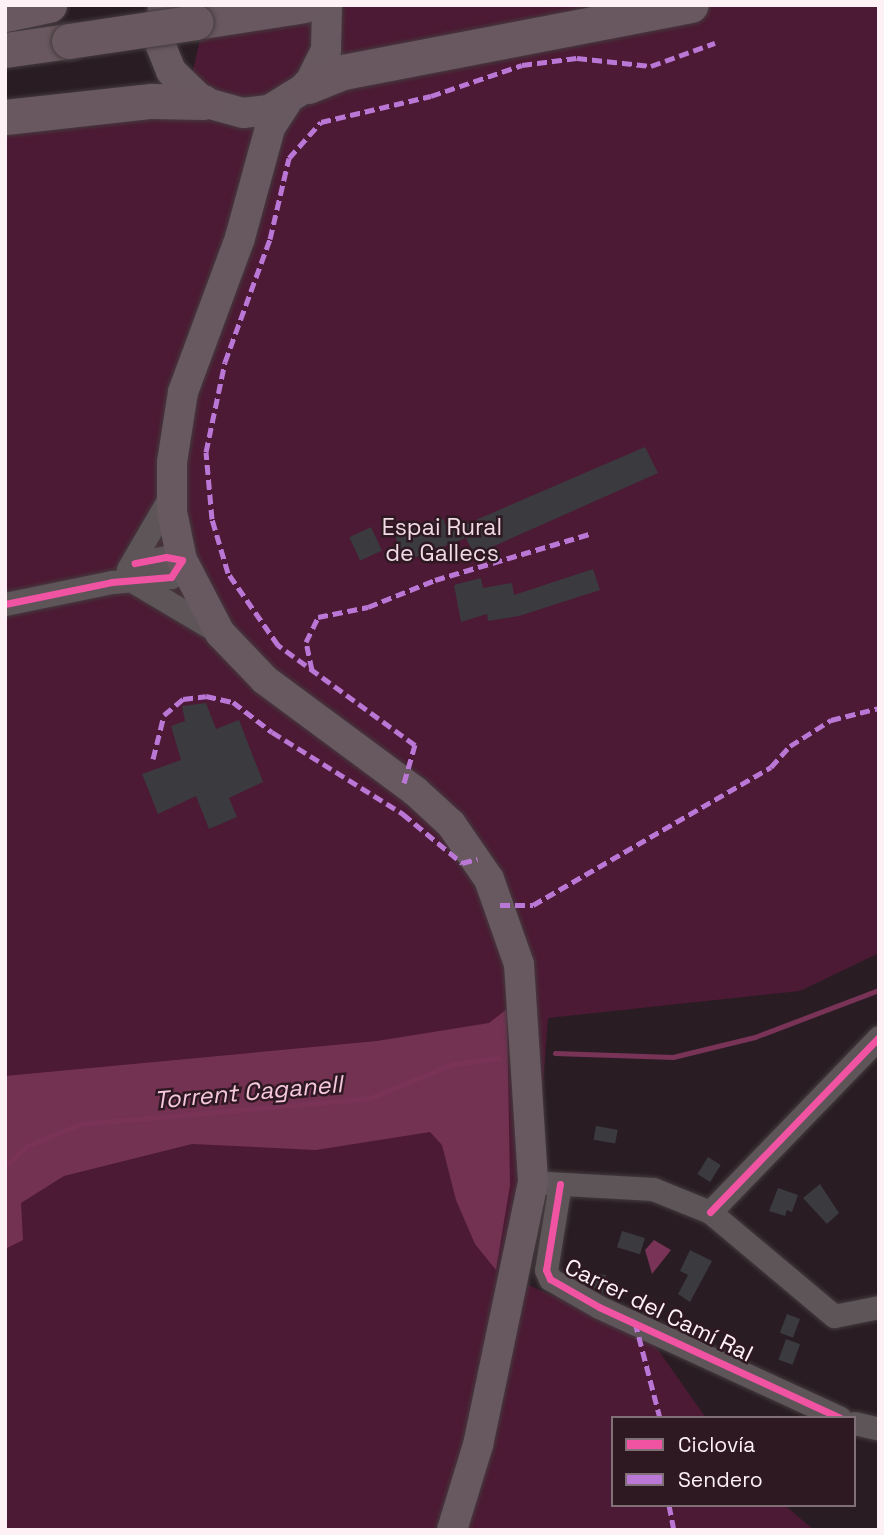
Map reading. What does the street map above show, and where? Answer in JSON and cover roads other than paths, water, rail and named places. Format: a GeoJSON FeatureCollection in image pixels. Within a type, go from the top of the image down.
{"type":"FeatureCollection","features":[{"type":"Feature","properties":{"kind":"highway"},"geometry":{"type":"LineString","coordinates":[[5,14],[49,5]]}},
{"type":"Feature","properties":{"kind":"highway"},"geometry":{"type":"LineString","coordinates":[[297,94],[343,72],[691,5]]}},
{"type":"Feature","properties":{"kind":"highway"},"geometry":{"type":"LineString","coordinates":[[5,50],[309,6]]}},
{"type":"Feature","properties":{"kind":"highway"},"geometry":{"type":"LineString","coordinates":[[5,117],[151,101],[209,106]]}},
{"type":"Feature","properties":{"kind":"main road"},"geometry":{"type":"LineString","coordinates":[[163,5],[160,31],[164,57],[183,86],[233,125],[249,153],[251,200]]}},
{"type":"Feature","properties":{"kind":"main road"},"geometry":{"type":"LineString","coordinates":[[309,6],[326,50],[297,94],[270,128],[251,200],[183,392],[174,439],[171,495],[182,560],[220,633],[291,701],[424,799],[452,824],[489,879],[519,964],[547,1183],[452,1530]]}},
{"type":"Feature","properties":{"kind":"main road"},"geometry":{"type":"LineString","coordinates":[[209,106],[253,113],[297,94]]}},
{"type":"Feature","properties":{"kind":"street"},"geometry":{"type":"LineString","coordinates":[[136,573],[171,495]]}},
{"type":"Feature","properties":{"kind":"street"},"geometry":{"type":"LineString","coordinates":[[5,604],[112,582],[136,573],[171,577],[182,560]]}},
{"type":"Feature","properties":{"kind":"street"},"geometry":{"type":"LineString","coordinates":[[136,573],[220,633]]}},
{"type":"Feature","properties":{"kind":"street"},"geometry":{"type":"LineString","coordinates":[[710,1212],[879,1037]]}},
{"type":"Feature","properties":{"kind":"street"},"geometry":{"type":"LineString","coordinates":[[547,1183],[653,1189],[710,1212],[834,1316],[879,1307]]}},
{"type":"Feature","properties":{"kind":"street","name":"Carrer del Camí Ral"},"geometry":{"type":"LineString","coordinates":[[547,1183],[546,1270],[550,1279],[599,1307],[836,1416]]}},
{"type":"Feature","properties":{"kind":"street"},"geometry":{"type":"LineString","coordinates":[[856,1423],[879,1429]]}},
{"type":"Feature","properties":{"kind":"waterway","name":"Torrent Caganell"},"geometry":{"type":"LineString","coordinates":[[555,1053],[673,1057],[755,1037],[879,990]]}},
{"type":"Feature","properties":{"kind":"waterway","name":"Torrent Caganell"},"geometry":{"type":"LineString","coordinates":[[5,1166],[27,1146],[81,1124],[370,1098],[453,1064],[499,1058]]}},
{"type":"Feature","properties":{"kind":"park label","name":"Espai Rural de Gallecs"},"geometry":{"type":"Point","coordinates":[442,540]}}]}
